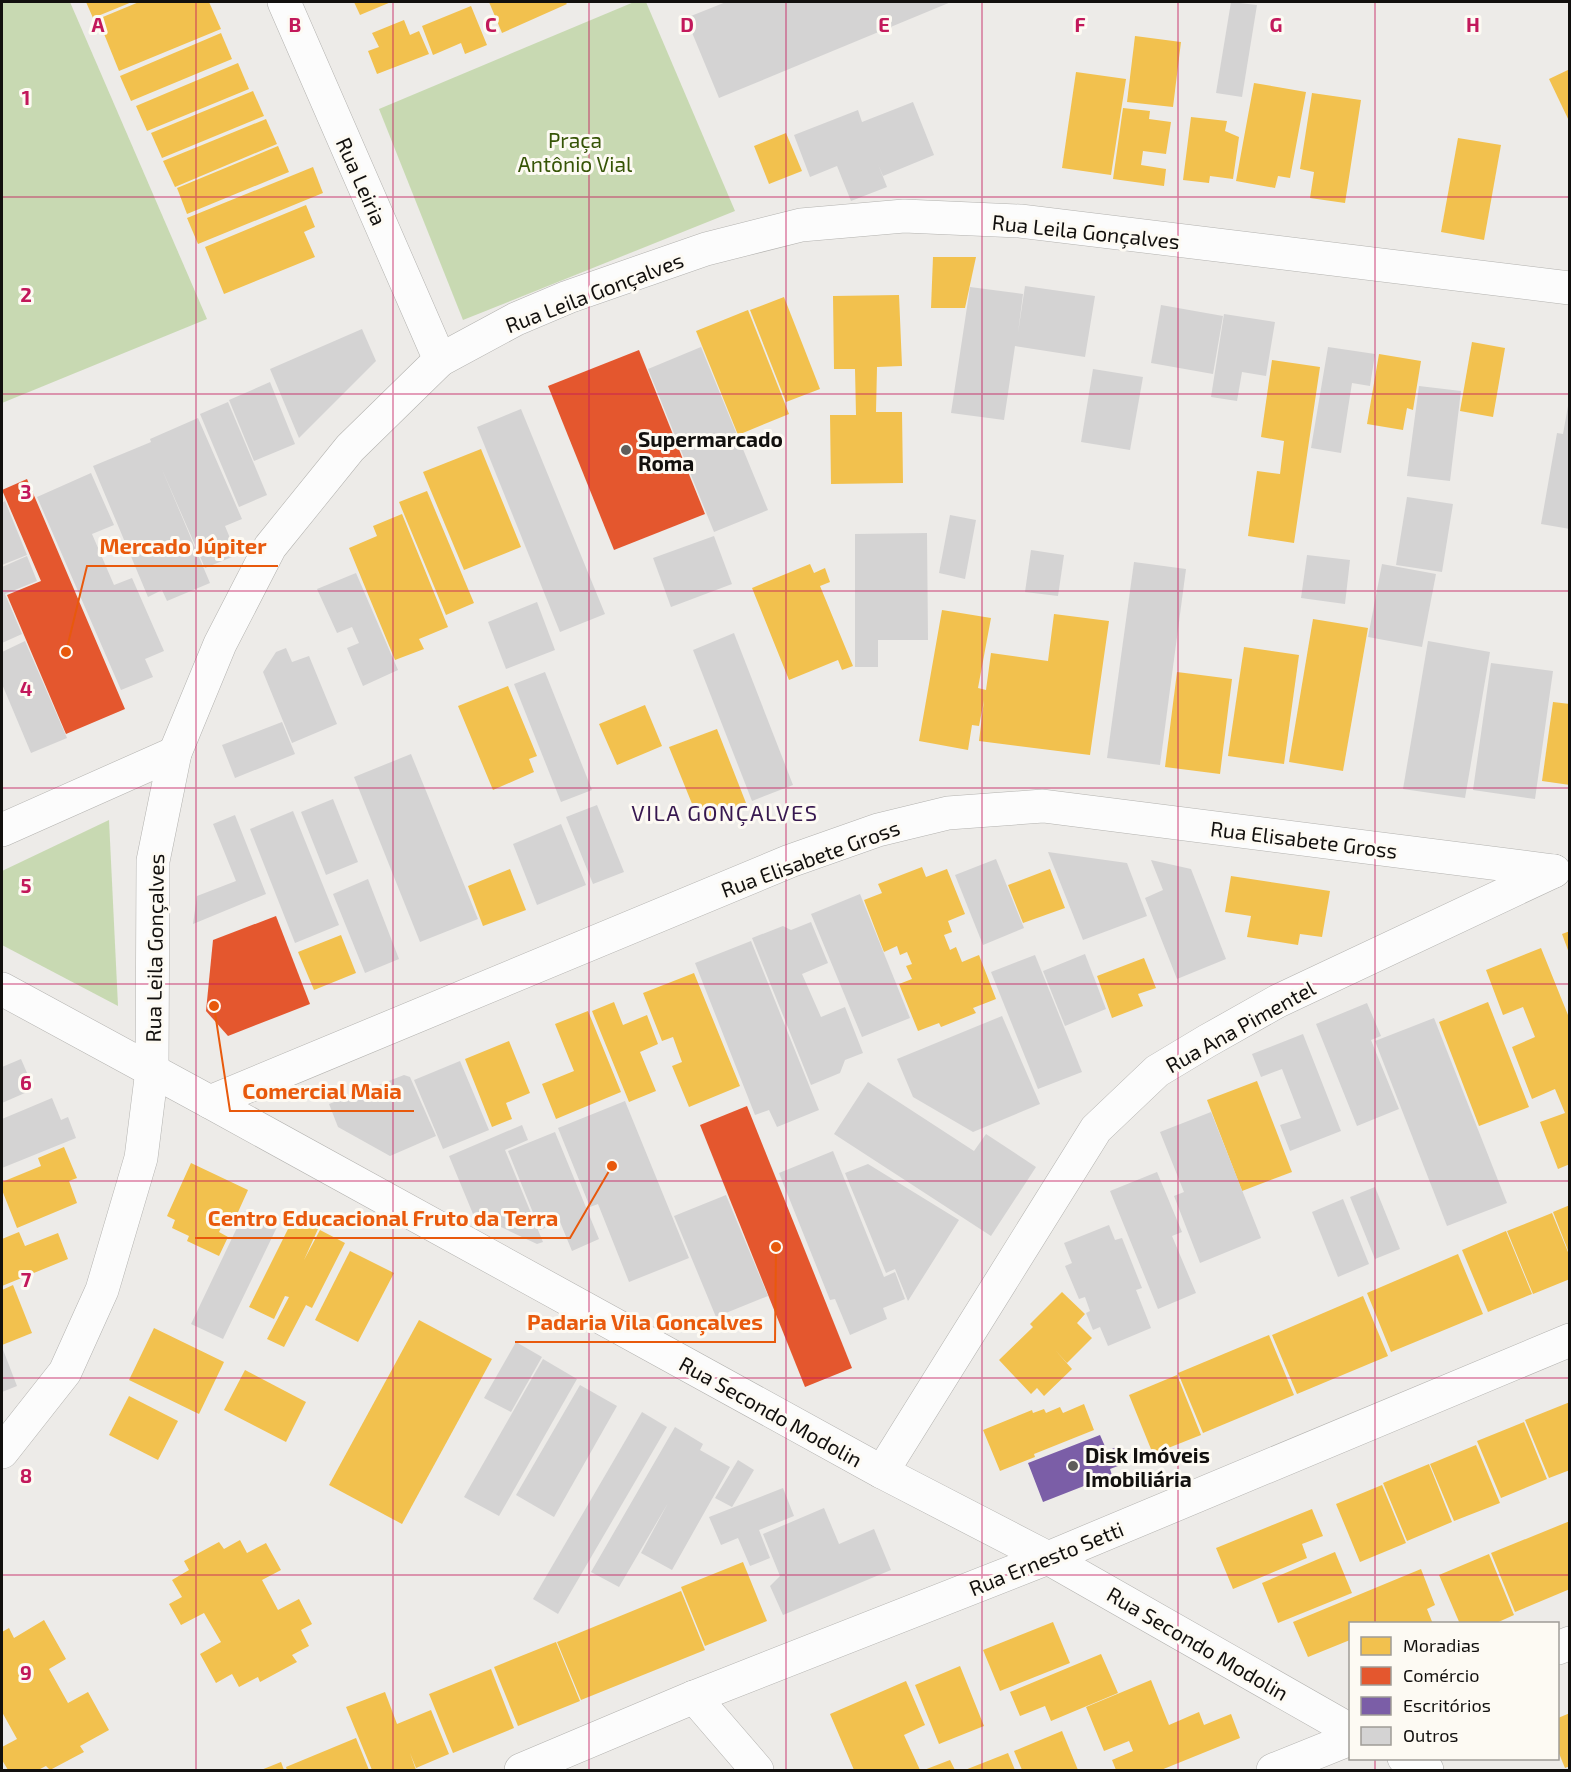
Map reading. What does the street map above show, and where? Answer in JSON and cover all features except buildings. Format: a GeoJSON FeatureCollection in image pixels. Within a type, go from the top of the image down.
{"type":"FeatureCollection","features":[{"type":"Feature","properties":{"kind":"street","name":"Rua Leiria"},"geometry":{"type":"LineString","coordinates":[[284,2],[440,360]]}},
{"type":"Feature","properties":{"kind":"street","name":"Rua Leila Gonçalves"},"geometry":{"type":"LineString","coordinates":[[2,1452],[65,1372],[102,1290],[141,1158],[152,1070],[153,861],[175,753],[220,644],[270,547],[350,448],[440,360],[516,319],[568,297],[706,249],[801,225],[904,216],[1020,221],[1569,288]]}},
{"type":"Feature","properties":{"kind":"street"},"geometry":{"type":"LineString","coordinates":[[2,830],[175,753]]}},
{"type":"Feature","properties":{"kind":"street","name":"Rua Elisabete Gross"},"geometry":{"type":"LineString","coordinates":[[210,1102],[790,861],[878,830],[948,813],[1043,806],[1562,868]]}},
{"type":"Feature","properties":{"kind":"street","name":"Rua Ana Pimentel"},"geometry":{"type":"LineString","coordinates":[[882,1472],[1096,1129],[1157,1071],[1278,1001],[1562,868]]}},
{"type":"Feature","properties":{"kind":"street","name":"Rua Secondo Modolin"},"geometry":{"type":"LineString","coordinates":[[2,989],[882,1472],[1047,1558],[1349,1729]]}},
{"type":"Feature","properties":{"kind":"street","name":"Rua Ernesto Setti"},"geometry":{"type":"LineString","coordinates":[[521,1770],[694,1697],[1047,1558],[1569,1341]]}},
{"type":"Feature","properties":{"kind":"street"},"geometry":{"type":"LineString","coordinates":[[694,1697],[757,1770]]}},
{"type":"Feature","properties":{"kind":"street"},"geometry":{"type":"LineString","coordinates":[[1274,1770],[1349,1739]]}},
{"type":"Feature","properties":{"kind":"street"},"geometry":{"type":"LineString","coordinates":[[1408,1760],[1427,1770]]}},
{"type":"Feature","properties":{"kind":"green space"},"geometry":{"type":"Polygon","coordinates":[[[2,2],[70,2],[207,319],[2,403],[2,2]]]}},
{"type":"Feature","properties":{"kind":"green space","name":"Praça Antônio Vial"},"geometry":{"type":"Polygon","coordinates":[[[634,2],[646,2],[735,211],[463,320],[379,109],[634,2]]]}},
{"type":"Feature","properties":{"kind":"green space"},"geometry":{"type":"Polygon","coordinates":[[[109,820],[118,1006],[2,945],[2,871],[109,820]]]}},
{"type":"Feature","properties":{"kind":"place","name":"Supermarcado Roma"},"geometry":{"type":"Point","coordinates":[626,450]}},
{"type":"Feature","properties":{"kind":"place","name":"Mercado Júpiter"},"geometry":{"type":"Point","coordinates":[66,652]}},
{"type":"Feature","properties":{"kind":"place","name":"Comercial Maia"},"geometry":{"type":"Point","coordinates":[214,1006]}},
{"type":"Feature","properties":{"kind":"place","name":"Centro Educacional Fruto da Terra"},"geometry":{"type":"Point","coordinates":[612,1166]}},
{"type":"Feature","properties":{"kind":"place","name":"Padaria Vila Gonçalves"},"geometry":{"type":"Point","coordinates":[776,1247]}},
{"type":"Feature","properties":{"kind":"place","name":"Disk Imóveis Imobiliária"},"geometry":{"type":"Point","coordinates":[1073,1466]}},
{"type":"Feature","properties":{"kind":"district","name":"VILA GONÇALVES"},"geometry":{"type":"Point","coordinates":[725,812]}}]}
